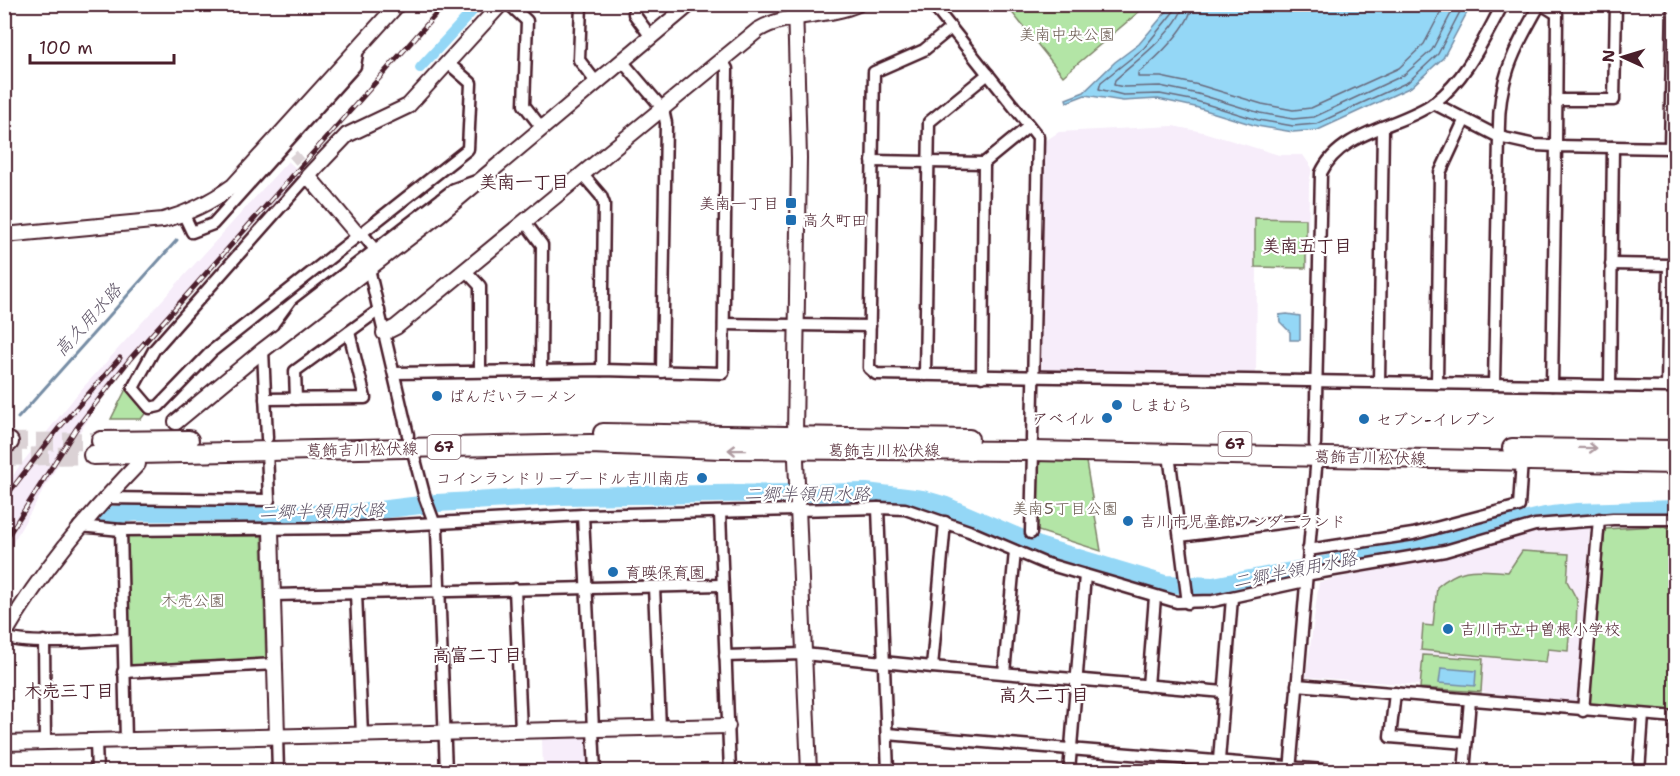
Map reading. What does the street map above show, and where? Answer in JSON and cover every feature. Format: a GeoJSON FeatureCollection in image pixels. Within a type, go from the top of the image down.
{"type":"FeatureCollection","features":[{"type":"Feature","properties":{"kind":"main road","name":"葛飾吉川松伏線"},"geometry":{"type":"LineString","coordinates":[[97,448],[410,442],[590,444],[795,442],[1316,450],[1676,450]]}},
{"type":"Feature","properties":{"kind":"main road","name":"葛飾吉川松伏線"},"geometry":{"type":"LineString","coordinates":[[1033,446],[1169,454],[1316,450],[1522,460],[1676,464]]}},
{"type":"Feature","properties":{"kind":"street"},"geometry":{"type":"LineString","coordinates":[[4,234],[163,220],[184,215],[214,200],[233,186],[398,4]]}},
{"type":"Feature","properties":{"kind":"street"},"geometry":{"type":"LineString","coordinates":[[448,63],[471,83],[468,149],[362,236],[212,351],[159,406],[150,408],[134,392],[133,384],[154,350],[347,135],[408,106],[501,4]]}},
{"type":"Feature","properties":{"kind":"street"},"geometry":{"type":"LineString","coordinates":[[509,4],[527,21],[524,105],[541,127]]}},
{"type":"Feature","properties":{"kind":"street"},"geometry":{"type":"LineString","coordinates":[[581,4],[579,60],[596,82]]}},
{"type":"Feature","properties":{"kind":"street"},"geometry":{"type":"LineString","coordinates":[[634,4],[634,14],[651,37]]}},
{"type":"Feature","properties":{"kind":"street"},"geometry":{"type":"LineString","coordinates":[[176,422],[263,350],[484,178],[541,127],[690,4]]}},
{"type":"Feature","properties":{"kind":"street"},"geometry":{"type":"LineString","coordinates":[[384,333],[396,327],[466,271],[767,25],[796,11],[831,14],[858,4]]}},
{"type":"Feature","properties":{"kind":"street"},"geometry":{"type":"LineString","coordinates":[[932,4],[1038,137],[1031,533]]}},
{"type":"Feature","properties":{"kind":"street"},"geometry":{"type":"LineString","coordinates":[[1290,769],[1316,450],[1321,173],[1333,154],[1348,144],[1433,103],[1461,76],[1503,4]]}},
{"type":"Feature","properties":{"kind":"street"},"geometry":{"type":"LineString","coordinates":[[1494,383],[1499,99],[1506,69],[1515,48],[1541,4],[1557,14],[1552,385]]}},
{"type":"Feature","properties":{"kind":"street"},"geometry":{"type":"LineString","coordinates":[[1556,100],[1614,100],[1616,4]]}},
{"type":"Feature","properties":{"kind":"street"},"geometry":{"type":"LineString","coordinates":[[1433,103],[1498,137],[1535,145],[1670,148],[1673,4]]}},
{"type":"Feature","properties":{"kind":"street"},"geometry":{"type":"LineString","coordinates":[[796,11],[800,158],[795,442],[809,771]]}},
{"type":"Feature","properties":{"kind":"street"},"geometry":{"type":"LineString","coordinates":[[951,28],[924,50],[874,72],[869,368],[872,373],[982,377],[1667,387],[1672,339],[1669,265],[1611,264]]}},
{"type":"Feature","properties":{"kind":"street"},"geometry":{"type":"LineString","coordinates":[[184,215],[192,232],[213,224],[355,66],[358,48]]}},
{"type":"Feature","properties":{"kind":"street"},"geometry":{"type":"LineString","coordinates":[[394,373],[602,370],[723,373],[728,69],[722,60]]}},
{"type":"Feature","properties":{"kind":"street"},"geometry":{"type":"LineString","coordinates":[[622,61],[663,109],[666,123],[662,372]]}},
{"type":"Feature","properties":{"kind":"street"},"geometry":{"type":"LineString","coordinates":[[925,375],[929,123],[988,74]]}},
{"type":"Feature","properties":{"kind":"street"},"geometry":{"type":"LineString","coordinates":[[1437,383],[1440,173],[1464,121]]}},
{"type":"Feature","properties":{"kind":"street"},"geometry":{"type":"LineString","coordinates":[[872,161],[984,163],[1029,126]]}},
{"type":"Feature","properties":{"kind":"street"},"geometry":{"type":"LineString","coordinates":[[1379,382],[1383,128]]}},
{"type":"Feature","properties":{"kind":"street"},"geometry":{"type":"LineString","coordinates":[[285,145],[293,154]]}},
{"type":"Feature","properties":{"kind":"street"},"geometry":{"type":"LineString","coordinates":[[1610,386],[1613,147]]}},
{"type":"Feature","properties":{"kind":"street"},"geometry":{"type":"LineString","coordinates":[[982,377],[984,163]]}},
{"type":"Feature","properties":{"kind":"street"},"geometry":{"type":"LineString","coordinates":[[583,175],[601,196],[604,204],[602,370]]}},
{"type":"Feature","properties":{"kind":"street"},"geometry":{"type":"LineString","coordinates":[[308,176],[376,251]]}},
{"type":"Feature","properties":{"kind":"street"},"geometry":{"type":"LineString","coordinates":[[277,339],[300,308],[454,189],[484,178]]}},
{"type":"Feature","properties":{"kind":"street"},"geometry":{"type":"LineString","coordinates":[[525,222],[542,245],[541,370]]}},
{"type":"Feature","properties":{"kind":"street"},"geometry":{"type":"LineString","coordinates":[[369,269],[410,442],[426,502],[437,530],[447,771]]}},
{"type":"Feature","properties":{"kind":"street"},"geometry":{"type":"LineString","coordinates":[[466,271],[480,286],[480,371]]}},
{"type":"Feature","properties":{"kind":"street"},"geometry":{"type":"LineString","coordinates":[[296,399],[295,371],[379,310]]}},
{"type":"Feature","properties":{"kind":"street"},"geometry":{"type":"LineString","coordinates":[[724,324],[870,326]]}},
{"type":"Feature","properties":{"kind":"street"},"geometry":{"type":"LineString","coordinates":[[265,399],[365,398],[349,332]]}},
{"type":"Feature","properties":{"kind":"street"},"geometry":{"type":"LineString","coordinates":[[105,498],[269,501],[263,350]]}},
{"type":"Feature","properties":{"kind":"street"},"geometry":{"type":"LineString","coordinates":[[1169,454],[1188,603]]}},
{"type":"Feature","properties":{"kind":"street"},"geometry":{"type":"LineString","coordinates":[[1308,554],[1413,534],[1519,506],[1522,460]]}},
{"type":"Feature","properties":{"kind":"street"},"geometry":{"type":"LineString","coordinates":[[123,639],[10,640],[4,635],[21,605],[79,526],[138,464]]}},
{"type":"Feature","properties":{"kind":"street"},"geometry":{"type":"LineString","coordinates":[[79,526],[121,530],[271,530],[433,519],[720,513],[797,506],[905,509],[945,522],[1044,563],[1155,597],[1188,603],[1232,598],[1305,578],[1445,551],[1535,525],[1599,519],[1676,519]]}},
{"type":"Feature","properties":{"kind":"street"},"geometry":{"type":"LineString","coordinates":[[878,508],[888,771]]}},
{"type":"Feature","properties":{"kind":"street"},"geometry":{"type":"LineString","coordinates":[[720,513],[730,771]]}},
{"type":"Feature","properties":{"kind":"street"},"geometry":{"type":"LineString","coordinates":[[583,515],[595,771]]}},
{"type":"Feature","properties":{"kind":"street"},"geometry":{"type":"LineString","coordinates":[[1180,536],[1311,519]]}},
{"type":"Feature","properties":{"kind":"street"},"geometry":{"type":"LineString","coordinates":[[1583,711],[1599,519]]}},
{"type":"Feature","properties":{"kind":"street"},"geometry":{"type":"LineString","coordinates":[[933,668],[945,522]]}},
{"type":"Feature","properties":{"kind":"street"},"geometry":{"type":"LineString","coordinates":[[121,530],[126,740]]}},
{"type":"Feature","properties":{"kind":"street"},"geometry":{"type":"LineString","coordinates":[[271,530],[278,771]]}},
{"type":"Feature","properties":{"kind":"street"},"geometry":{"type":"LineString","coordinates":[[1004,673],[1015,551]]}},
{"type":"Feature","properties":{"kind":"street"},"geometry":{"type":"LineString","coordinates":[[1069,771],[1085,575]]}},
{"type":"Feature","properties":{"kind":"street"},"geometry":{"type":"LineString","coordinates":[[274,595],[722,585]]}},
{"type":"Feature","properties":{"kind":"street"},"geometry":{"type":"LineString","coordinates":[[654,586],[660,728]]}},
{"type":"Feature","properties":{"kind":"street"},"geometry":{"type":"LineString","coordinates":[[515,589],[521,731]]}},
{"type":"Feature","properties":{"kind":"street"},"geometry":{"type":"LineString","coordinates":[[356,593],[362,735]]}},
{"type":"Feature","properties":{"kind":"street"},"geometry":{"type":"LineString","coordinates":[[1148,686],[1155,597]]}},
{"type":"Feature","properties":{"kind":"street"},"geometry":{"type":"LineString","coordinates":[[1219,760],[1232,598]]}},
{"type":"Feature","properties":{"kind":"street"},"geometry":{"type":"LineString","coordinates":[[45,641],[45,742]]}},
{"type":"Feature","properties":{"kind":"street"},"geometry":{"type":"LineString","coordinates":[[725,656],[804,654],[933,668],[1224,692]]}},
{"type":"Feature","properties":{"kind":"street"},"geometry":{"type":"LineString","coordinates":[[123,672],[276,664]]}},
{"type":"Feature","properties":{"kind":"street"},"geometry":{"type":"LineString","coordinates":[[1297,686],[1676,717]]}},
{"type":"Feature","properties":{"kind":"street"},"geometry":{"type":"LineString","coordinates":[[1395,693],[1390,737],[1466,743]]}},
{"type":"Feature","properties":{"kind":"street"},"geometry":{"type":"LineString","coordinates":[[1464,771],[1470,699]]}},
{"type":"Feature","properties":{"kind":"street"},"geometry":{"type":"LineString","coordinates":[[1639,771],[1643,715]]}},
{"type":"Feature","properties":{"kind":"street"},"geometry":{"type":"LineString","coordinates":[[4,743],[728,726]]}},
{"type":"Feature","properties":{"kind":"street"},"geometry":{"type":"LineString","coordinates":[[887,734],[1219,760],[1290,769],[1348,771]]}},
{"type":"Feature","properties":{"kind":"street"},"geometry":{"type":"LineString","coordinates":[[96,741],[97,771]]}},
{"type":"Feature","properties":{"kind":"shaded area"},"geometry":{"type":"Polygon","coordinates":[[[1173,126],[1203,132],[1279,155],[1303,155],[1312,168],[1309,183],[1308,268],[1257,267],[1256,375],[1045,371],[1041,376],[1045,141],[1059,132],[1173,126]]]}},
{"type":"Feature","properties":{"kind":"shaded area"},"geometry":{"type":"Polygon","coordinates":[[[288,161],[301,173],[142,347],[109,388],[58,465],[5,556],[5,489],[18,468],[79,392],[288,161]]]}},
{"type":"Feature","properties":{"kind":"shaded area","name":"吉川市立中曽根小学校"},"geometry":{"type":"Polygon","coordinates":[[[1590,528],[1577,703],[1418,685],[1306,677],[1319,582],[1401,565],[1525,533],[1590,528]]]}},
{"type":"Feature","properties":{"kind":"shaded area"},"geometry":{"type":"Polygon","coordinates":[[[586,736],[588,771],[543,771],[542,738],[586,736]]]}},
{"type":"Feature","properties":{"kind":"green space","name":"美南中央公園"},"geometry":{"type":"Polygon","coordinates":[[[1006,5],[1147,5],[1063,76],[1006,5]]]}},
{"type":"Feature","properties":{"kind":"green space"},"geometry":{"type":"Polygon","coordinates":[[[1255,218],[1306,219],[1306,268],[1255,267],[1255,218]]]}},
{"type":"Feature","properties":{"kind":"green space"},"geometry":{"type":"Polygon","coordinates":[[[126,389],[147,411],[141,419],[111,419],[126,389]]]}},
{"type":"Feature","properties":{"kind":"green space","name":"美南5丁目公園"},"geometry":{"type":"Polygon","coordinates":[[[1041,461],[1086,462],[1101,551],[1035,530],[1037,468],[1041,461]]]}},
{"type":"Feature","properties":{"kind":"green space"},"geometry":{"type":"Polygon","coordinates":[[[1657,526],[1675,528],[1675,712],[1589,706],[1605,529],[1657,526]]]}},
{"type":"Feature","properties":{"kind":"green space","name":"木売公園"},"geometry":{"type":"Polygon","coordinates":[[[127,536],[262,536],[266,662],[129,666],[127,536]]]}},
{"type":"Feature","properties":{"kind":"green space"},"geometry":{"type":"Polygon","coordinates":[[[1522,551],[1569,554],[1567,581],[1577,600],[1576,633],[1569,637],[1568,651],[1548,649],[1546,662],[1421,650],[1423,625],[1433,626],[1437,587],[1454,575],[1470,570],[1508,572],[1522,551]]]}},
{"type":"Feature","properties":{"kind":"green space"},"geometry":{"type":"Polygon","coordinates":[[[1423,655],[1483,659],[1481,692],[1420,688],[1423,655]]]}},
{"type":"Feature","properties":{"kind":"water"},"geometry":{"type":"Polygon","coordinates":[[[1172,5],[1471,5],[1443,58],[1411,87],[1318,130],[1293,132],[1257,126],[1195,107],[1158,99],[1123,101],[1085,95],[1067,102],[1066,99],[1084,92],[1115,62],[1139,44],[1172,5]]]}},
{"type":"Feature","properties":{"kind":"water"},"geometry":{"type":"Polygon","coordinates":[[[1279,315],[1300,316],[1300,340],[1290,340],[1290,332],[1280,322],[1279,315]]]}},
{"type":"Feature","properties":{"kind":"water"},"geometry":{"type":"Polygon","coordinates":[[[1441,668],[1476,671],[1475,686],[1439,683],[1441,668]]]}},
{"type":"Feature","properties":{"kind":"waterway"},"geometry":{"type":"LineString","coordinates":[[420,68],[479,4]]}},
{"type":"Feature","properties":{"kind":"waterway","name":"高久用水路"},"geometry":{"type":"LineString","coordinates":[[18,418],[177,240]]}},
{"type":"Feature","properties":{"kind":"waterway","name":"二郷半領用水路"},"geometry":{"type":"LineString","coordinates":[[98,517],[136,512],[346,514],[437,503],[560,496],[866,492],[922,499],[946,506],[1039,546],[1165,584],[1213,586],[1392,552],[1545,516],[1577,512],[1676,509]]}},
{"type":"Feature","properties":{"kind":"tunnel"},"geometry":{"type":"LineString","coordinates":[[293,154],[314,179]]}},
{"type":"Feature","properties":{"kind":"tunnel"},"geometry":{"type":"LineString","coordinates":[[9,442],[101,441]]}},
{"type":"Feature","properties":{"kind":"tunnel"},"geometry":{"type":"LineString","coordinates":[[4,457],[93,455]]}},
{"type":"Feature","properties":{"kind":"railway"},"geometry":{"type":"LineString","coordinates":[[4,542],[76,429],[130,359],[445,4]]}},
{"type":"Feature","properties":{"kind":"railway"},"geometry":{"type":"LineString","coordinates":[[4,499],[58,429],[120,358]]}},
{"type":"Feature","properties":{"kind":"place","name":"美南一丁目"},"geometry":{"type":"Point","coordinates":[791,203]}},
{"type":"Feature","properties":{"kind":"place","name":"高久町田"},"geometry":{"type":"Point","coordinates":[791,220]}},
{"type":"Feature","properties":{"kind":"place","name":"ばんだいラーメン"},"geometry":{"type":"Point","coordinates":[437,396]}},
{"type":"Feature","properties":{"kind":"place","name":"しまむら"},"geometry":{"type":"Point","coordinates":[1117,405]}},
{"type":"Feature","properties":{"kind":"place","name":"アベイル"},"geometry":{"type":"Point","coordinates":[1107,418]}},
{"type":"Feature","properties":{"kind":"place","name":"セブン-イレブン"},"geometry":{"type":"Point","coordinates":[1364,419]}},
{"type":"Feature","properties":{"kind":"place","name":"コインランドリープードル吉川南店"},"geometry":{"type":"Point","coordinates":[702,478]}},
{"type":"Feature","properties":{"kind":"place","name":"吉川市児童館ワンダーランド"},"geometry":{"type":"Point","coordinates":[1128,521]}},
{"type":"Feature","properties":{"kind":"place","name":"育暎保育園"},"geometry":{"type":"Point","coordinates":[613,572]}},
{"type":"Feature","properties":{"kind":"place","name":"吉川市立中曽根小学校"},"geometry":{"type":"Point","coordinates":[1448,629]}},
{"type":"Feature","properties":{"kind":"district","name":"美南一丁目"},"geometry":{"type":"Point","coordinates":[524,182]}},
{"type":"Feature","properties":{"kind":"district","name":"美南五丁目"},"geometry":{"type":"Point","coordinates":[1307,246]}},
{"type":"Feature","properties":{"kind":"district","name":"高富二丁目"},"geometry":{"type":"Point","coordinates":[477,655]}},
{"type":"Feature","properties":{"kind":"district","name":"木売三丁目"},"geometry":{"type":"Point","coordinates":[69,691]}},
{"type":"Feature","properties":{"kind":"district","name":"高久二丁目"},"geometry":{"type":"Point","coordinates":[1044,695]}}]}
